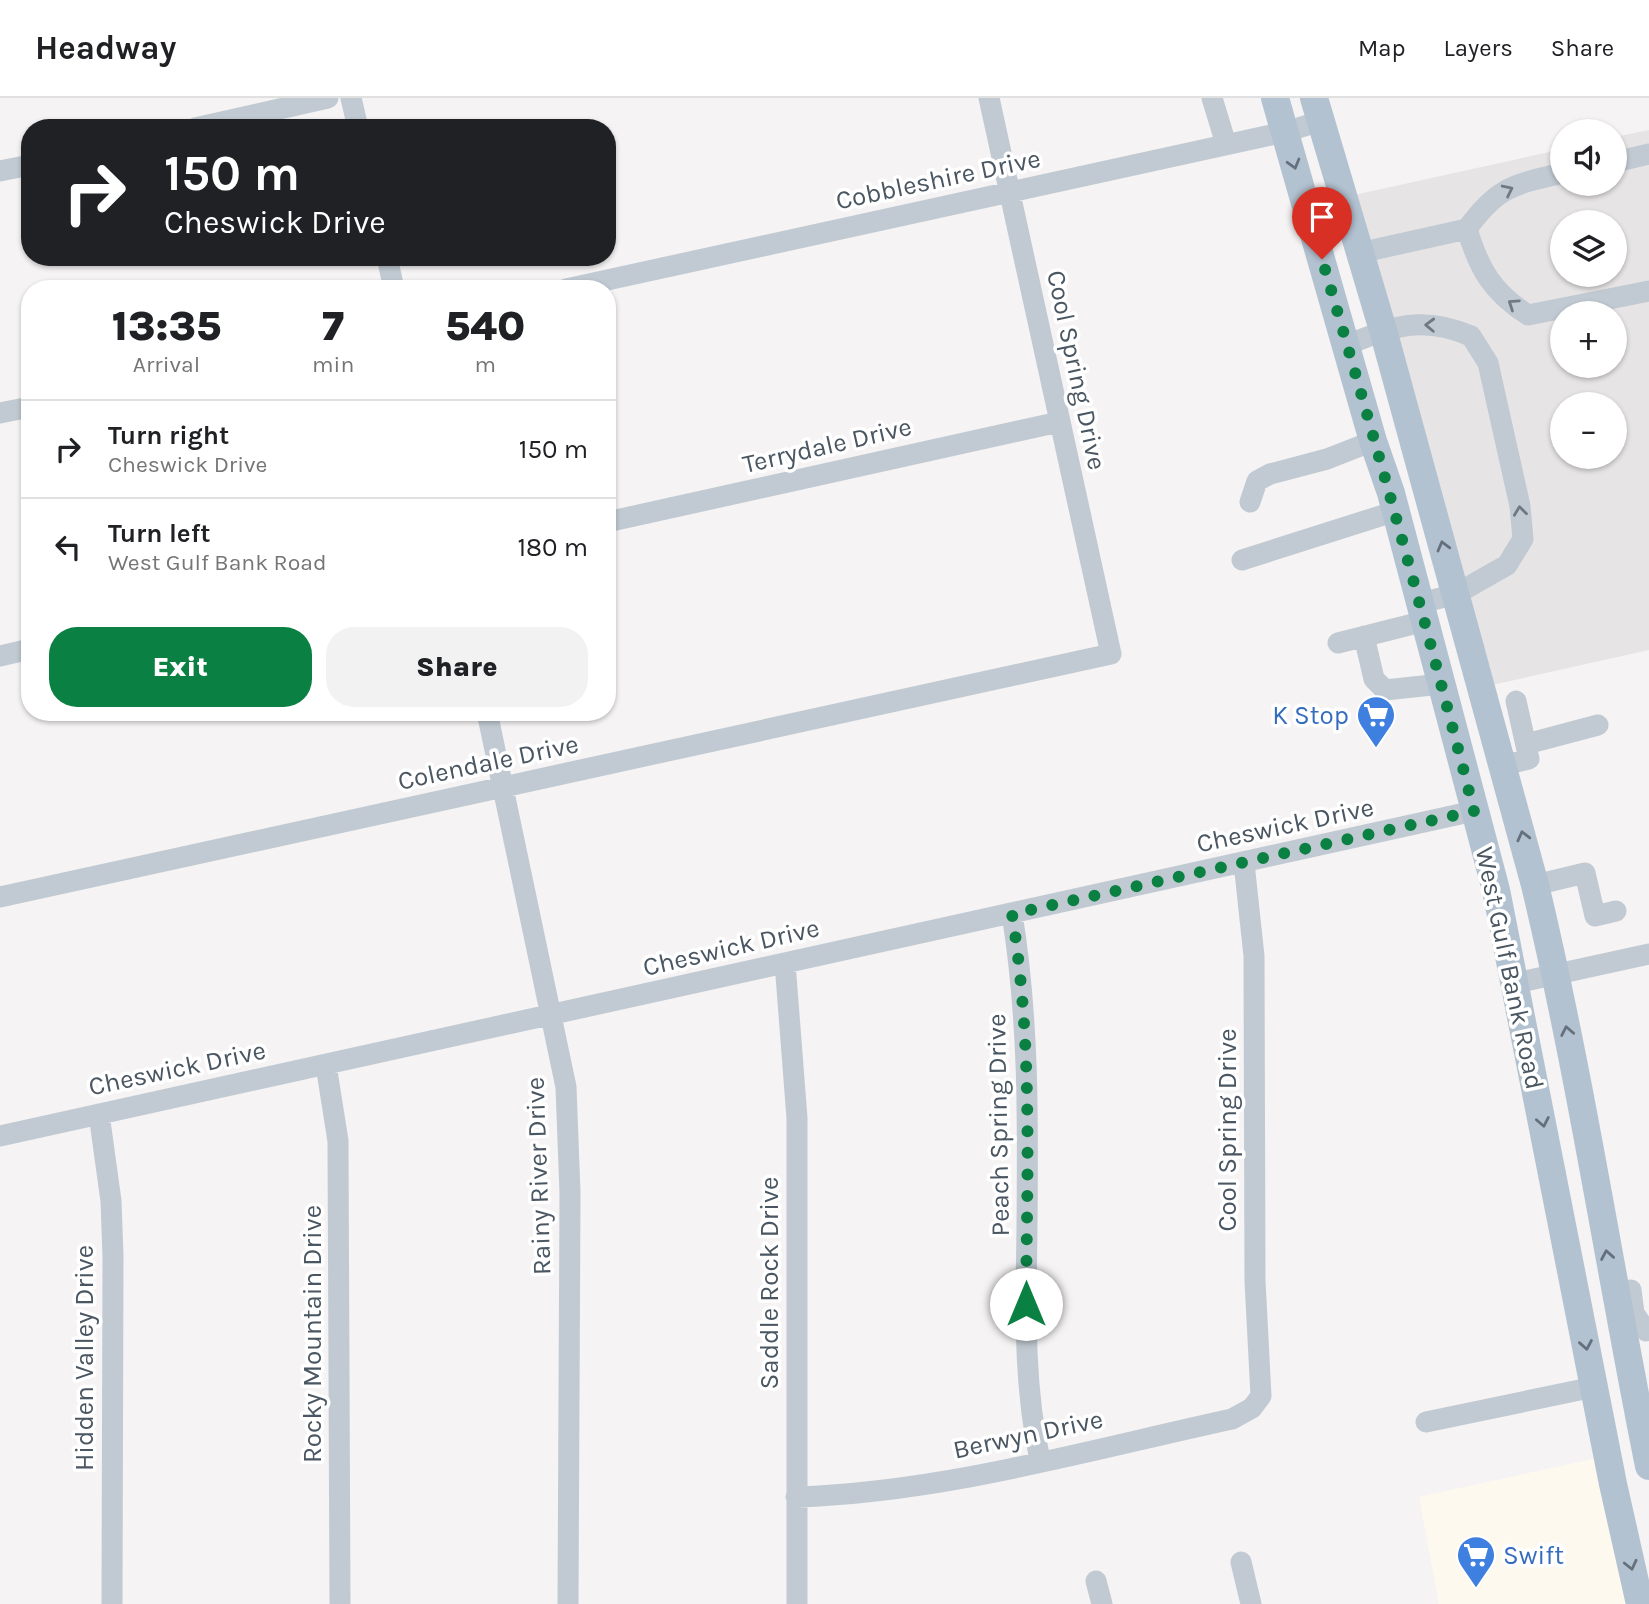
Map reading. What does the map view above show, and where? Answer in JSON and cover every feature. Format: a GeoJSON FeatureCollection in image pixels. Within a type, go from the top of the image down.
{"type":"FeatureCollection","features":[{"type":"Feature","properties":{"kind":"main road","name":"West Gulf Bank Road"},"geometry":{"type":"LineString","coordinates":[[1275,98],[1373,441],[1396,511],[1516,983],[1594,1387],[1640,1604]]}},
{"type":"Feature","properties":{"kind":"main road","name":"West Gulf Bank Road"},"geometry":{"type":"LineString","coordinates":[[1318,110],[1383,330],[1535,885],[1556,974],[1614,1294],[1639,1338],[1649,1466]]}},
{"type":"Feature","properties":{"kind":"street"},"geometry":{"type":"LineString","coordinates":[[235,119],[328,98]]}},
{"type":"Feature","properties":{"kind":"street"},"geometry":{"type":"LineString","coordinates":[[351,98],[356,119]]}},
{"type":"Feature","properties":{"kind":"street","name":"Cool Spring Drive"},"geometry":{"type":"LineString","coordinates":[[989,98],[1111,654]]}},
{"type":"Feature","properties":{"kind":"street"},"geometry":{"type":"LineString","coordinates":[[1212,98],[1226,144]]}},
{"type":"Feature","properties":{"kind":"street","name":"Cobbleshire Drive"},"geometry":{"type":"LineString","coordinates":[[607,280],[1285,132],[1318,110]]}},
{"type":"Feature","properties":{"kind":"street"},"geometry":{"type":"LineString","coordinates":[[1627,159],[1649,154]]}},
{"type":"Feature","properties":{"kind":"street"},"geometry":{"type":"LineString","coordinates":[[0,171],[21,167]]}},
{"type":"Feature","properties":{"kind":"street"},"geometry":{"type":"LineString","coordinates":[[1359,253],[1467,229],[1483,206],[1504,190],[1550,177]]}},
{"type":"Feature","properties":{"kind":"street"},"geometry":{"type":"LineString","coordinates":[[1467,229],[1486,277],[1503,299],[1528,314],[1649,291]]}},
{"type":"Feature","properties":{"kind":"street"},"geometry":{"type":"LineString","coordinates":[[1338,643],[1364,636],[1423,612],[1456,594],[1507,565],[1523,539],[1520,506],[1488,363],[1471,335],[1428,323],[1383,330],[1347,345]]}},
{"type":"Feature","properties":{"kind":"street"},"geometry":{"type":"LineString","coordinates":[[0,413],[21,409]]}},
{"type":"Feature","properties":{"kind":"street","name":"Terrydale Drive"},"geometry":{"type":"LineString","coordinates":[[616,520],[1059,422]]}},
{"type":"Feature","properties":{"kind":"street"},"geometry":{"type":"LineString","coordinates":[[1250,502],[1256,481],[1270,474],[1328,459],[1373,441]]}},
{"type":"Feature","properties":{"kind":"street"},"geometry":{"type":"LineString","coordinates":[[1242,560],[1396,511]]}},
{"type":"Feature","properties":{"kind":"street"},"geometry":{"type":"LineString","coordinates":[[1364,636],[1374,679],[1385,690],[1441,684]]}},
{"type":"Feature","properties":{"kind":"street"},"geometry":{"type":"LineString","coordinates":[[0,656],[21,651]]}},
{"type":"Feature","properties":{"kind":"street","name":"Colendale Drive"},"geometry":{"type":"LineString","coordinates":[[0,898],[1111,654]]}},
{"type":"Feature","properties":{"kind":"street"},"geometry":{"type":"LineString","coordinates":[[1504,765],[1529,759],[1516,701]]}},
{"type":"Feature","properties":{"kind":"street","name":"Rainy River Drive"},"geometry":{"type":"LineString","coordinates":[[489,721],[566,1087],[569,1139],[568,1604]]}},
{"type":"Feature","properties":{"kind":"street"},"geometry":{"type":"LineString","coordinates":[[1526,744],[1598,725]]}},
{"type":"Feature","properties":{"kind":"street","name":"Cheswick Drive"},"geometry":{"type":"LineString","coordinates":[[0,1136],[1474,811]]}},
{"type":"Feature","properties":{"kind":"street","name":"Cool Spring Drive"},"geometry":{"type":"LineString","coordinates":[[1244,863],[1254,956],[1255,1281],[1261,1396]]}},
{"type":"Feature","properties":{"kind":"street"},"geometry":{"type":"LineString","coordinates":[[1535,885],[1585,873],[1595,916],[1616,911]]}},
{"type":"Feature","properties":{"kind":"street","name":"Peach Spring Drive"},"geometry":{"type":"LineString","coordinates":[[1012,914],[1023,981],[1028,1046],[1028,1387],[1040,1460]]}},
{"type":"Feature","properties":{"kind":"street"},"geometry":{"type":"LineString","coordinates":[[1516,983],[1649,954]]}},
{"type":"Feature","properties":{"kind":"street","name":"Saddle Rock Drive"},"geometry":{"type":"LineString","coordinates":[[785,963],[797,1118],[797,1604]]}},
{"type":"Feature","properties":{"kind":"street","name":"Rocky Mountain Drive"},"geometry":{"type":"LineString","coordinates":[[326,1065],[332,1089],[339,1168],[340,1604]]}},
{"type":"Feature","properties":{"kind":"street","name":"Hidden Valley Drive"},"geometry":{"type":"LineString","coordinates":[[99,1114],[111,1201],[113,1256],[111,1604]]}},
{"type":"Feature","properties":{"kind":"street"},"geometry":{"type":"LineString","coordinates":[[1426,1422],[1594,1387]]}},
{"type":"Feature","properties":{"kind":"street","name":"Berwyn Drive"},"geometry":{"type":"LineString","coordinates":[[796,1497],[901,1488],[1232,1419],[1252,1408],[1261,1396]]}},
{"type":"Feature","properties":{"kind":"street"},"geometry":{"type":"LineString","coordinates":[[1241,1562],[1251,1604]]}},
{"type":"Feature","properties":{"kind":"street"},"geometry":{"type":"LineString","coordinates":[[1096,1581],[1102,1604]]}},
{"type":"Feature","properties":{"kind":"shaded area"},"geometry":{"type":"Polygon","coordinates":[[[1649,130],[1649,650],[1483,687],[1345,197],[1550,152],[1550,196],[1627,196],[1627,135],[1649,130]]]}},
{"type":"Feature","properties":{"kind":"shaded area"},"geometry":{"type":"Polygon","coordinates":[[[1602,1457],[1634,1604],[1439,1604],[1419,1497],[1602,1457]]]}},
{"type":"Feature","properties":{"kind":"place","name":"K Stop"},"geometry":{"type":"Point","coordinates":[1376,749]}},
{"type":"Feature","properties":{"kind":"place","name":"Swift"},"geometry":{"type":"Point","coordinates":[1476,1589]}},
{"type":"Feature","properties":{"kind":"route"},"geometry":{"type":"LineString","coordinates":[[1026,1304],[1028,1046],[1023,981],[1012,914],[1474,811],[1391,493],[1373,441],[1322,259]]}}]}
